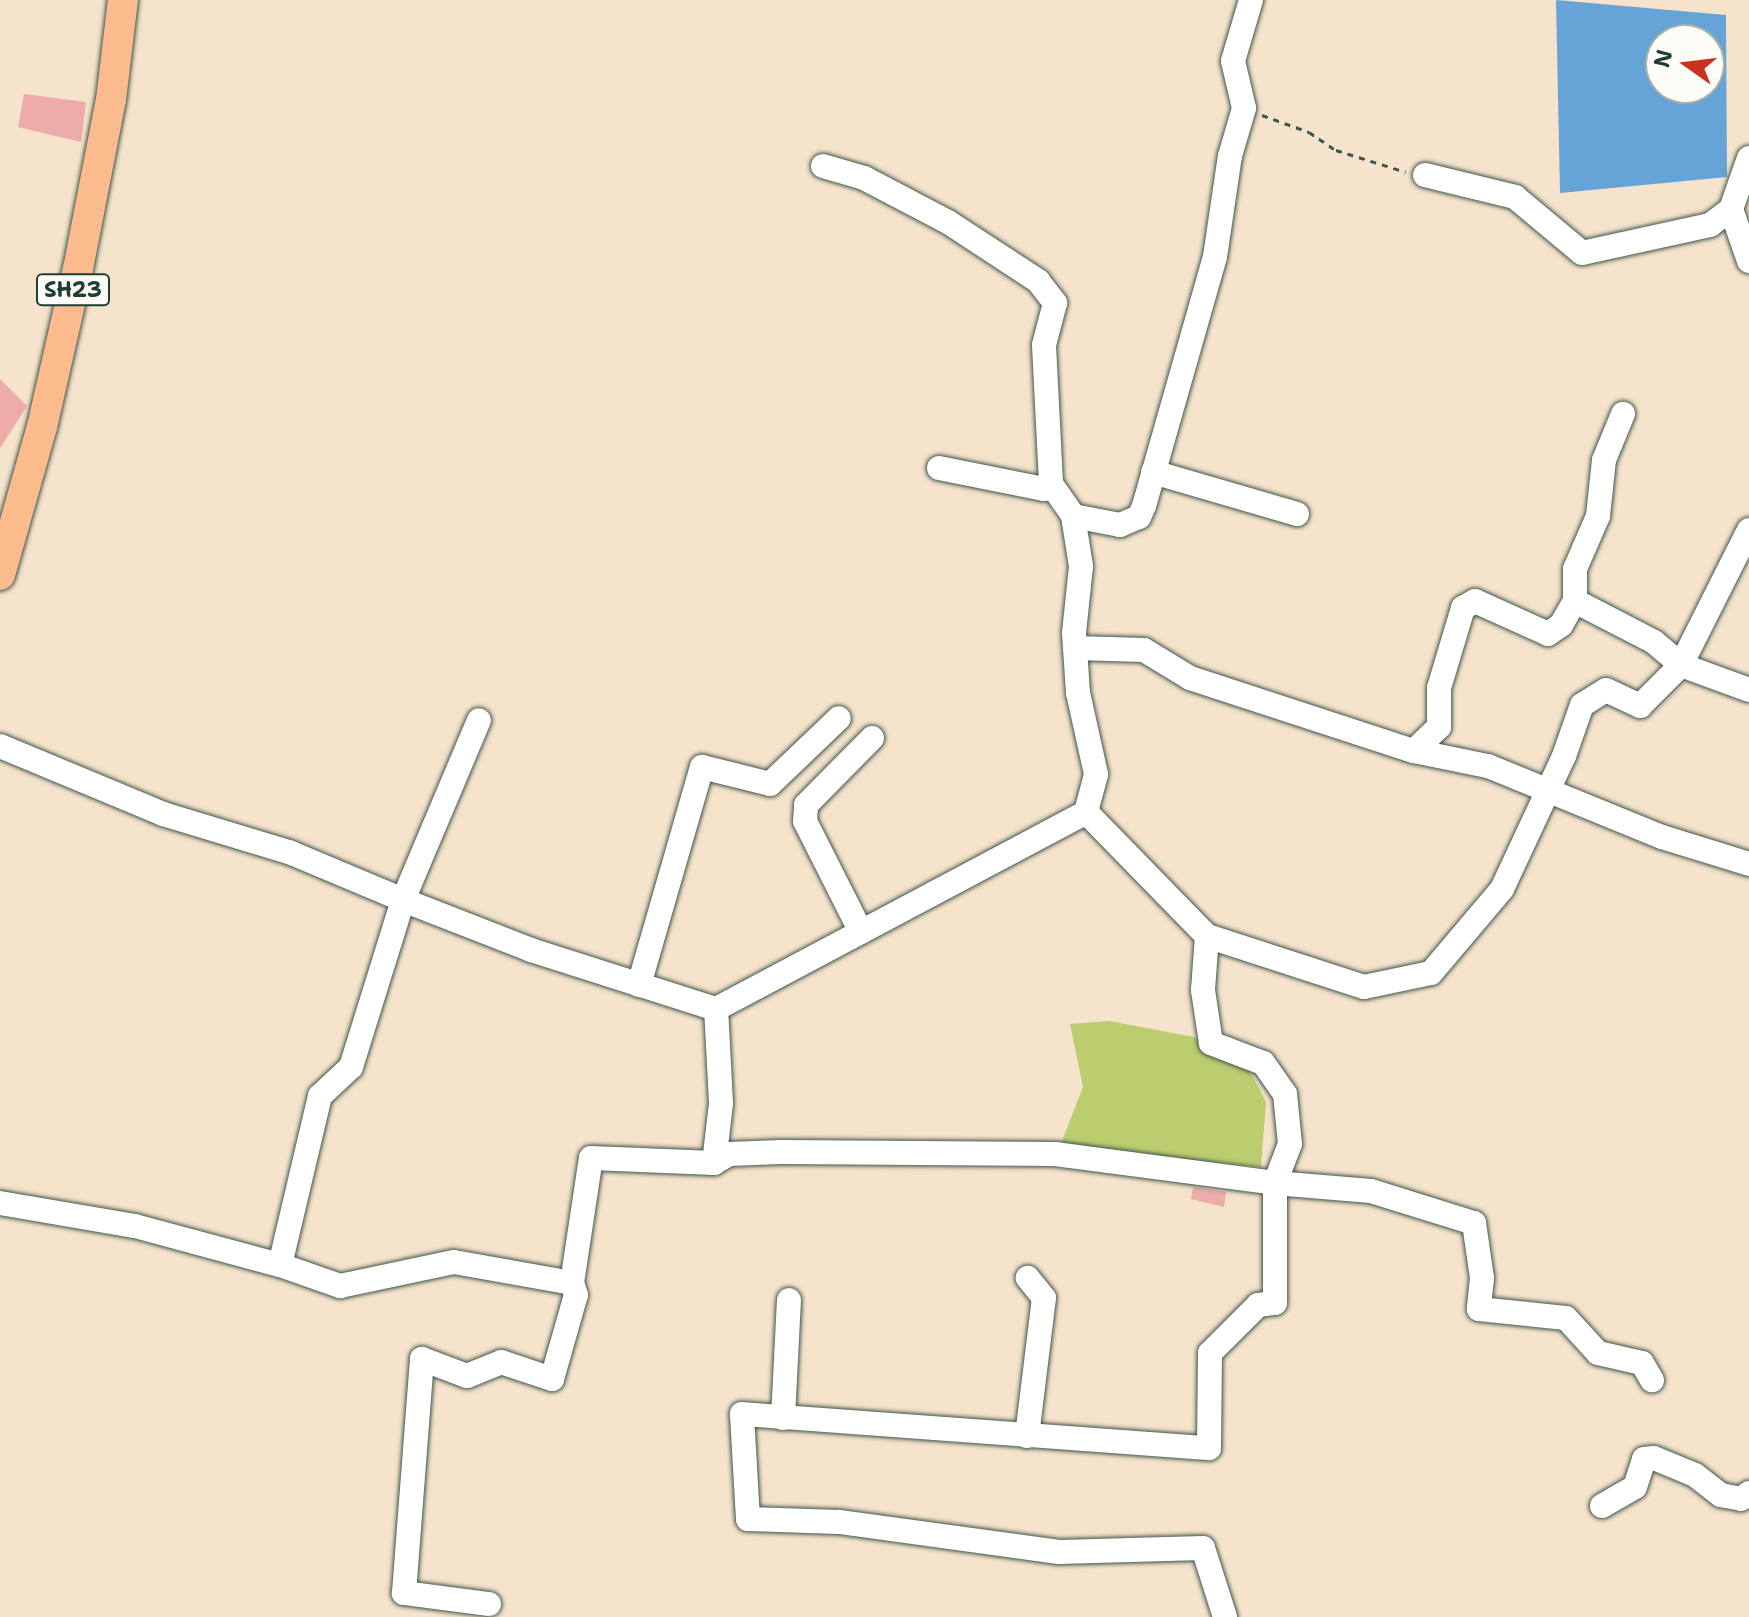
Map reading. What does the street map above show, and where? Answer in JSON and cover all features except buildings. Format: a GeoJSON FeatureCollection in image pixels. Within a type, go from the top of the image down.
{"type":"FeatureCollection","features":[{"type":"Feature","properties":{"kind":"main road","name":"SH23"},"geometry":{"type":"LineString","coordinates":[[0,575],[42,427],[78,269],[111,100],[123,0]]}},
{"type":"Feature","properties":{"kind":"street"},"geometry":{"type":"LineString","coordinates":[[1073,516],[1097,523],[1129,523],[1144,506],[1215,257],[1230,156],[1244,108],[1233,61],[1251,0]]}},
{"type":"Feature","properties":{"kind":"street"},"geometry":{"type":"LineString","coordinates":[[1425,175],[1515,197],[1582,253],[1710,225],[1731,209],[1749,158]]}},
{"type":"Feature","properties":{"kind":"street"},"geometry":{"type":"LineString","coordinates":[[0,746],[163,814],[289,852],[403,900],[639,985],[716,1009],[1086,812],[1096,774],[1078,693],[1075,648],[1081,566],[1073,516],[1051,484],[1044,345],[1055,303],[1038,281],[937,216],[864,178],[823,166]]}},
{"type":"Feature","properties":{"kind":"street"},"geometry":{"type":"LineString","coordinates":[[1731,209],[1749,261]]}},
{"type":"Feature","properties":{"kind":"street"},"geometry":{"type":"LineString","coordinates":[[1414,751],[1439,727],[1439,688],[1467,603],[1475,601],[1548,634],[1561,625],[1575,601],[1575,569],[1598,516],[1604,460],[1623,414]]}},
{"type":"Feature","properties":{"kind":"street"},"geometry":{"type":"LineString","coordinates":[[939,468],[1044,489],[1051,484]]}},
{"type":"Feature","properties":{"kind":"street"},"geometry":{"type":"LineString","coordinates":[[1153,472],[1297,514]]}},
{"type":"Feature","properties":{"kind":"street"},"geometry":{"type":"LineString","coordinates":[[1086,812],[1207,936],[1364,987],[1431,973],[1502,889],[1547,793],[1582,705],[1606,690],[1640,706],[1681,665],[1749,530]]}},
{"type":"Feature","properties":{"kind":"street"},"geometry":{"type":"LineString","coordinates":[[1575,601],[1654,642],[1681,665],[1749,690]]}},
{"type":"Feature","properties":{"kind":"street"},"geometry":{"type":"LineString","coordinates":[[1075,648],[1144,650],[1190,678],[1414,751],[1488,766],[1547,793],[1749,864]]}},
{"type":"Feature","properties":{"kind":"street"},"geometry":{"type":"LineString","coordinates":[[639,985],[702,767],[770,784],[839,718]]}},
{"type":"Feature","properties":{"kind":"street"},"geometry":{"type":"LineString","coordinates":[[280,1265],[320,1096],[351,1067],[403,900],[479,720]]}},
{"type":"Feature","properties":{"kind":"street"},"geometry":{"type":"LineString","coordinates":[[861,932],[805,821],[806,805],[872,738]]}},
{"type":"Feature","properties":{"kind":"street"},"geometry":{"type":"LineString","coordinates":[[1207,936],[1203,990],[1211,1043],[1263,1063],[1285,1094],[1290,1144],[1275,1183],[1275,1303],[1258,1305],[1210,1353],[1209,1448],[742,1414],[748,1519],[839,1522],[1059,1552],[1203,1548],[1225,1617]]}},
{"type":"Feature","properties":{"kind":"street"},"geometry":{"type":"LineString","coordinates":[[714,1163],[721,1103],[716,1009]]}},
{"type":"Feature","properties":{"kind":"street"},"geometry":{"type":"LineString","coordinates":[[489,1604],[404,1593],[422,1359],[467,1376],[501,1362],[552,1379],[576,1295],[572,1283],[591,1158],[714,1163],[729,1154],[781,1152],[1055,1154],[1275,1183],[1371,1191],[1474,1223],[1482,1278],[1479,1309],[1566,1318],[1598,1353],[1642,1363],[1652,1380]]}},
{"type":"Feature","properties":{"kind":"street"},"geometry":{"type":"LineString","coordinates":[[0,1203],[135,1226],[280,1265],[340,1286],[454,1262],[572,1283]]}},
{"type":"Feature","properties":{"kind":"street"},"geometry":{"type":"LineString","coordinates":[[1027,1436],[1044,1298],[1040,1286],[1028,1278]]}},
{"type":"Feature","properties":{"kind":"street"},"geometry":{"type":"LineString","coordinates":[[783,1418],[789,1300]]}},
{"type":"Feature","properties":{"kind":"street"},"geometry":{"type":"LineString","coordinates":[[1602,1506],[1635,1487],[1644,1459],[1654,1458],[1695,1475],[1721,1495],[1741,1499],[1749,1493]]}},
{"type":"Feature","properties":{"kind":"path"},"geometry":{"type":"LineString","coordinates":[[1250,112],[1393,171],[1425,175]]}},
{"type":"Feature","properties":{"kind":"green space"},"geometry":{"type":"Polygon","coordinates":[[[1109,1021],[1194,1037],[1248,1067],[1266,1102],[1261,1167],[1060,1146],[1083,1087],[1070,1024],[1109,1021]]]}},
{"type":"Feature","properties":{"kind":"water"},"geometry":{"type":"Polygon","coordinates":[[[1556,0],[1726,15],[1727,177],[1560,193],[1556,0]]]}}]}
